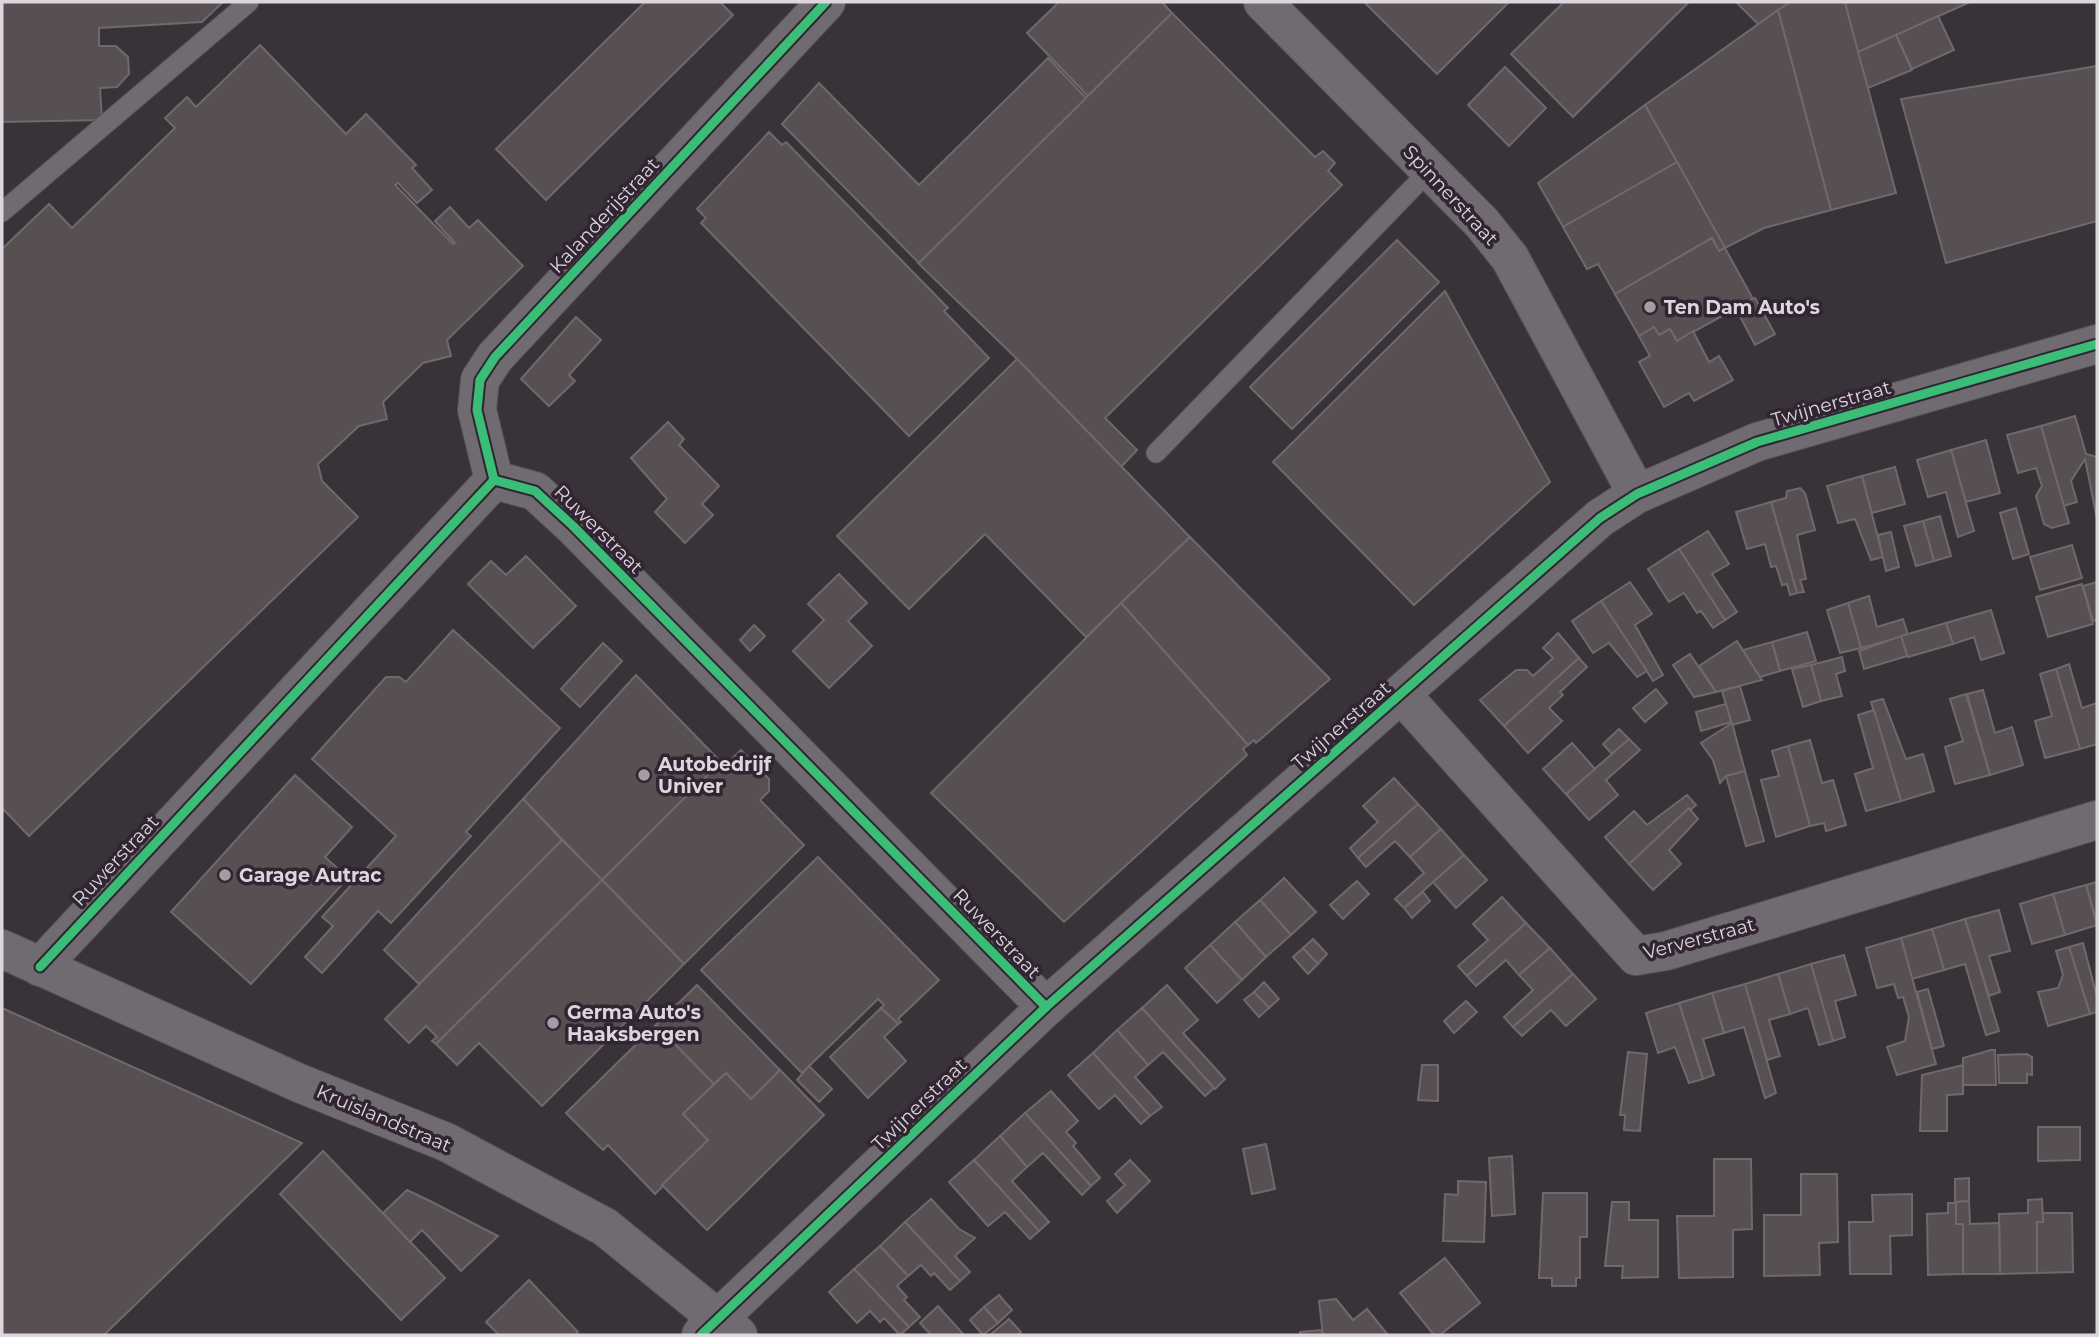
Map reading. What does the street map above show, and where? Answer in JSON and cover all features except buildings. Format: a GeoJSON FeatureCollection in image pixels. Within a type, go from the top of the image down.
{"type":"FeatureCollection","features":[{"type":"Feature","properties":{"kind":"street","name":"Kalanderijstraat"},"geometry":{"type":"LineString","coordinates":[[494,480],[477,410],[480,380],[495,357],[826,2]]}},
{"type":"Feature","properties":{"kind":"street","name":"Spinnerstraat"},"geometry":{"type":"LineString","coordinates":[[1263,2],[1482,223],[1510,258],[1637,494]]}},
{"type":"Feature","properties":{"kind":"street","name":"Twijnerstraat"},"geometry":{"type":"LineString","coordinates":[[719,1330],[1046,1007],[1600,518],[1637,494],[1757,442],[2097,344]]}},
{"type":"Feature","properties":{"kind":"street","name":"Ruwerstraat"},"geometry":{"type":"LineString","coordinates":[[40,967],[494,480],[535,491],[573,526],[1046,1007]]}},
{"type":"Feature","properties":{"kind":"street","name":"Ververstraat"},"geometry":{"type":"LineString","coordinates":[[1402,695],[1636,956],[1666,951],[2097,820]]}},
{"type":"Feature","properties":{"kind":"street","name":"Kruislandstraat"},"geometry":{"type":"LineString","coordinates":[[2,949],[299,1083],[446,1142],[605,1227],[719,1330]]}},
{"type":"Feature","properties":{"kind":"lane"},"geometry":{"type":"LineString","coordinates":[[2,212],[249,2]]}},
{"type":"Feature","properties":{"kind":"lane"},"geometry":{"type":"LineString","coordinates":[[1156,453],[1430,170]]}},
{"type":"Feature","properties":{"kind":"cycle path"},"geometry":{"type":"LineString","coordinates":[[494,480],[477,410],[480,380],[495,357],[826,2]]}},
{"type":"Feature","properties":{"kind":"cycle path"},"geometry":{"type":"LineString","coordinates":[[701,1335],[1046,1007],[1600,518],[1637,494],[1757,442],[2097,344]]}},
{"type":"Feature","properties":{"kind":"cycle path"},"geometry":{"type":"LineString","coordinates":[[40,967],[494,480],[535,491],[573,526],[1046,1007]]}},
{"type":"Feature","properties":{"kind":"place","name":"Ten Dam Auto's"},"geometry":{"type":"Point","coordinates":[1650,307]}},
{"type":"Feature","properties":{"kind":"place","name":"Autobedrijf Univer"},"geometry":{"type":"Point","coordinates":[644,775]}},
{"type":"Feature","properties":{"kind":"place","name":"Garage Autrac"},"geometry":{"type":"Point","coordinates":[225,875]}},
{"type":"Feature","properties":{"kind":"place","name":"Germa Auto's Haaksbergen"},"geometry":{"type":"Point","coordinates":[553,1023]}}]}
